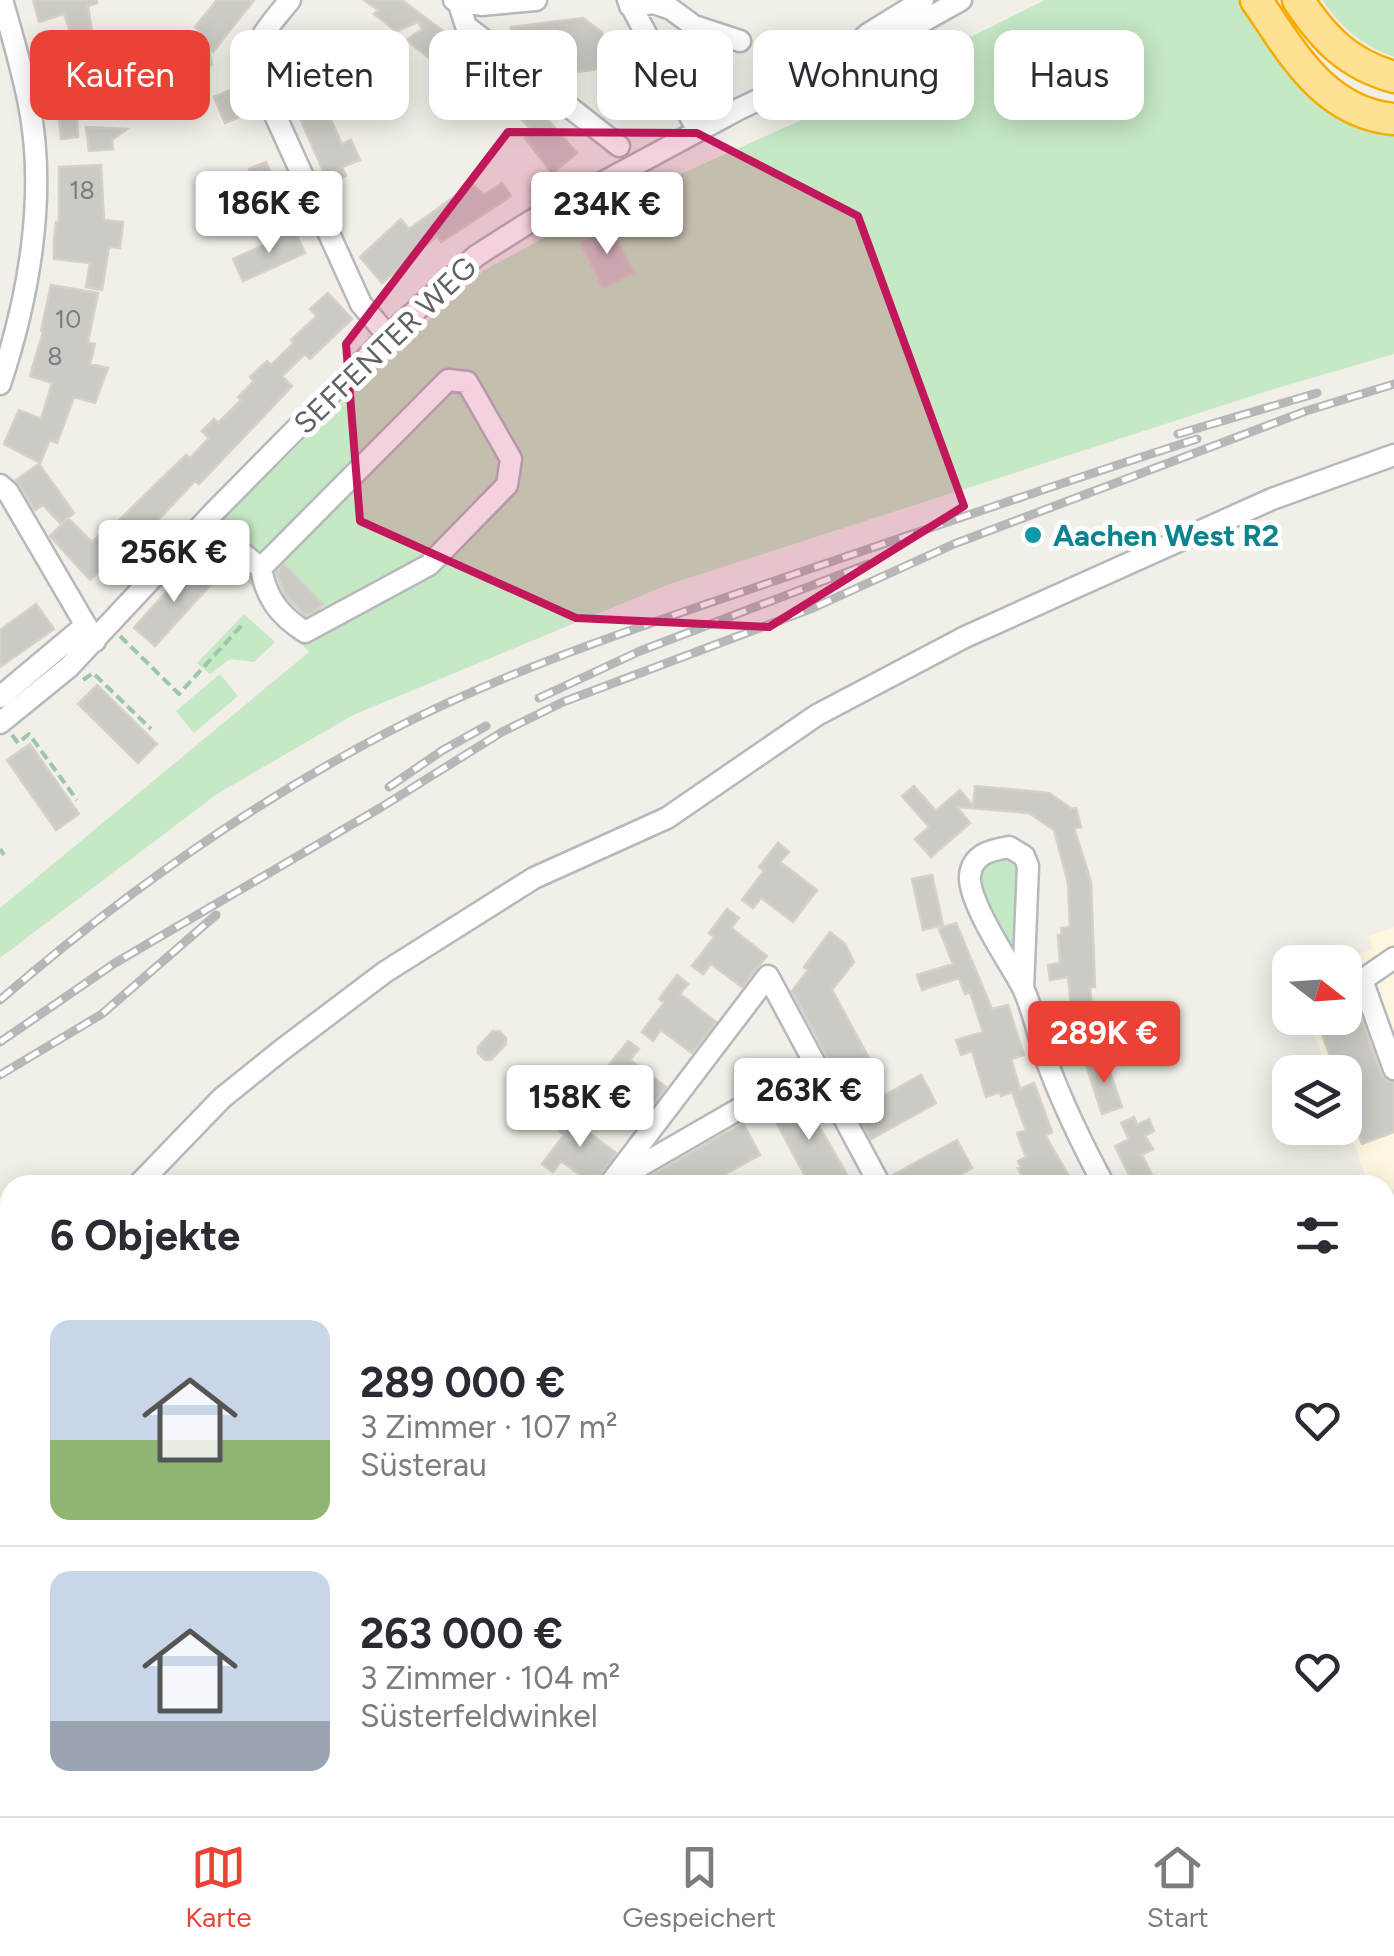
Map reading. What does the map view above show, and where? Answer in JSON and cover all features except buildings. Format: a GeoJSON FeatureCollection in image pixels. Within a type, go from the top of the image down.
{"type":"FeatureCollection","features":[{"type":"Feature","properties":{"kind":"highway"},"geometry":{"type":"LineString","coordinates":[[1256,0],[1324,91],[1353,109],[1394,119]]}},
{"type":"Feature","properties":{"kind":"highway"},"geometry":{"type":"LineString","coordinates":[[1298,0],[1330,42],[1365,69],[1394,77]]}},
{"type":"Feature","properties":{"kind":"street"},"geometry":{"type":"LineString","coordinates":[[0,384],[22,307],[36,190],[30,108],[2,0]]}},
{"type":"Feature","properties":{"kind":"street"},"geometry":{"type":"LineString","coordinates":[[290,0],[260,37],[255,71],[361,304],[388,336]]}},
{"type":"Feature","properties":{"kind":"street"},"geometry":{"type":"LineString","coordinates":[[536,0],[481,4],[456,1],[466,26],[619,146]]}},
{"type":"Feature","properties":{"kind":"street","name":"SEFFENTER WEG"},"geometry":{"type":"LineString","coordinates":[[874,30],[923,0]]}},
{"type":"Feature","properties":{"kind":"street","name":"SEFFENTER WEG"},"geometry":{"type":"LineString","coordinates":[[907,30],[961,0]]}},
{"type":"Feature","properties":{"kind":"street"},"geometry":{"type":"LineString","coordinates":[[698,131],[628,3],[654,3],[694,26],[740,42]]}},
{"type":"Feature","properties":{"kind":"street","name":"SEFFENTER WEG"},"geometry":{"type":"LineString","coordinates":[[0,724],[388,336],[476,256],[498,240],[753,104]]}},
{"type":"Feature","properties":{"kind":"street"},"geometry":{"type":"LineString","coordinates":[[204,523],[261,568],[265,592],[286,620],[305,632],[429,564],[507,485],[511,458],[467,382],[448,380],[261,568]]}},
{"type":"Feature","properties":{"kind":"street"},"geometry":{"type":"LineString","coordinates":[[148,1175],[222,1098],[282,1049],[400,962],[534,878],[667,818],[817,715],[965,637],[1272,499],[1394,454]]}},
{"type":"Feature","properties":{"kind":"street"},"geometry":{"type":"LineString","coordinates":[[0,486],[8,492],[97,630]]}},
{"type":"Feature","properties":{"kind":"street","name":"SEFFENTER WEG"},"geometry":{"type":"LineString","coordinates":[[0,697],[97,630]]}},
{"type":"Feature","properties":{"kind":"street"},"geometry":{"type":"LineString","coordinates":[[1023,988],[1028,866],[1024,856],[1009,847],[980,856],[973,864],[970,883],[1008,966],[1023,988],[1063,1102],[1099,1175]]}},
{"type":"Feature","properties":{"kind":"street"},"geometry":{"type":"LineString","coordinates":[[1394,958],[1362,980],[1394,1069]]}},
{"type":"Feature","properties":{"kind":"street"},"geometry":{"type":"LineString","coordinates":[[617,1175],[768,976],[874,1175]]}},
{"type":"Feature","properties":{"kind":"street"},"geometry":{"type":"LineString","coordinates":[[625,1175],[814,1065]]}},
{"type":"Feature","properties":{"kind":"path"},"geometry":{"type":"LineString","coordinates":[[97,630],[179,694],[242,625]]}},
{"type":"Feature","properties":{"kind":"path"},"geometry":{"type":"LineString","coordinates":[[93,674],[152,729]]}},
{"type":"Feature","properties":{"kind":"path"},"geometry":{"type":"LineString","coordinates":[[29,734],[77,800]]}},
{"type":"Feature","properties":{"kind":"path"},"geometry":{"type":"LineString","coordinates":[[0,849],[4,856]]}},
{"type":"Feature","properties":{"kind":"highlighted area"},"geometry":{"type":"Polygon","coordinates":[[[508,132],[697,133],[858,216],[964,506],[769,627],[576,618],[360,521],[346,344],[508,132]]]}},
{"type":"Feature","properties":{"kind":"shaded area"},"geometry":{"type":"Polygon","coordinates":[[[1394,927],[1394,1175],[1365,1175],[1354,1145],[1362,1145],[1362,1055],[1322,1055],[1314,1035],[1362,1035],[1362,953],[1373,949],[1369,936],[1394,927]]]}},
{"type":"Feature","properties":{"kind":"green space"},"geometry":{"type":"Polygon","coordinates":[[[1045,0],[1239,0],[1284,69],[1308,93],[1394,130],[1394,354],[1277,388],[667,585],[353,715],[217,794],[0,958],[0,908],[309,652],[207,535],[376,369],[484,270],[582,218],[802,120],[974,120],[974,35],[1045,0]]]}},
{"type":"Feature","properties":{"kind":"green space"},"geometry":{"type":"Polygon","coordinates":[[[1322,0],[1394,0],[1394,57],[1353,34],[1322,0]]]}},
{"type":"Feature","properties":{"kind":"green space"},"geometry":{"type":"Polygon","coordinates":[[[244,614],[275,642],[254,662],[230,659],[210,674],[197,663],[244,614]]]}},
{"type":"Feature","properties":{"kind":"green space"},"geometry":{"type":"Polygon","coordinates":[[[220,674],[238,696],[194,733],[176,711],[220,674]]]}},
{"type":"Feature","properties":{"kind":"green space"},"geometry":{"type":"Polygon","coordinates":[[[1012,856],[1020,869],[1019,948],[1006,947],[986,905],[980,878],[994,860],[1012,856]]]}},
{"type":"Feature","properties":{"kind":"railway"},"geometry":{"type":"LineString","coordinates":[[0,1042],[115,963],[502,732],[563,702],[813,608],[954,544],[1306,411],[1394,384]]}},
{"type":"Feature","properties":{"kind":"railway"},"geometry":{"type":"LineString","coordinates":[[1178,434],[1317,393]]}},
{"type":"Feature","properties":{"kind":"railway"},"geometry":{"type":"LineString","coordinates":[[0,1000],[91,925],[234,822],[334,761],[433,710],[630,630],[1197,439]]}},
{"type":"Feature","properties":{"kind":"railway"},"geometry":{"type":"LineString","coordinates":[[539,698],[640,651],[868,564]]}},
{"type":"Feature","properties":{"kind":"railway"},"geometry":{"type":"LineString","coordinates":[[389,787],[486,726]]}},
{"type":"Feature","properties":{"kind":"railway"},"geometry":{"type":"LineString","coordinates":[[0,1075],[102,1014],[216,915]]}},
{"type":"Feature","properties":{"kind":"place","name":"Aachen West R2"},"geometry":{"type":"Point","coordinates":[1033,535]}}]}
